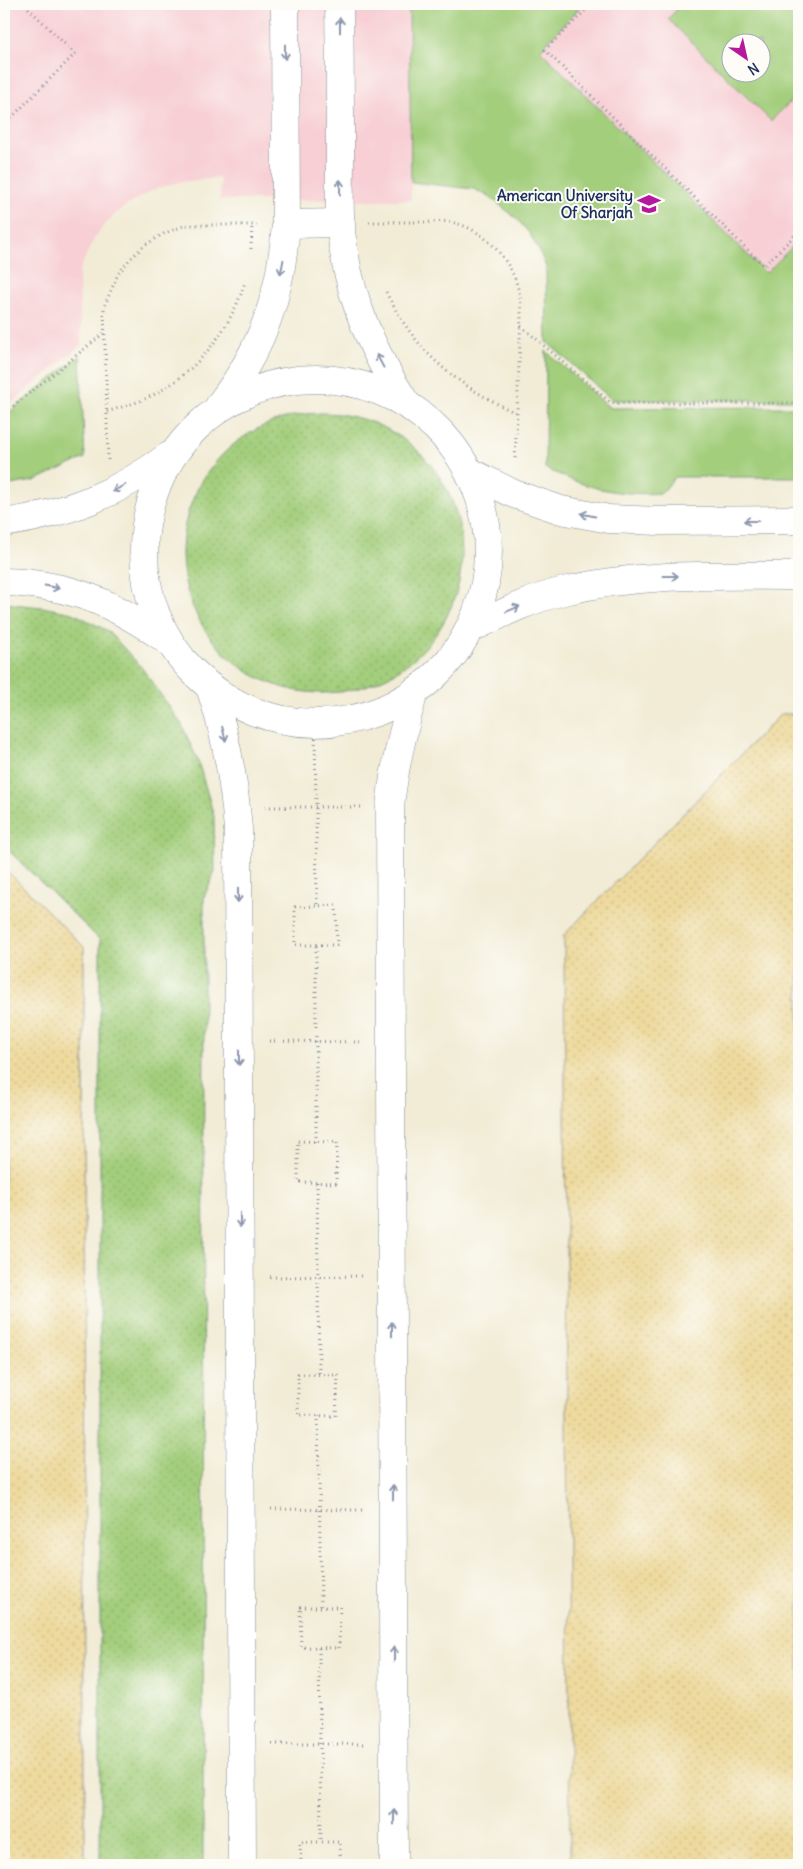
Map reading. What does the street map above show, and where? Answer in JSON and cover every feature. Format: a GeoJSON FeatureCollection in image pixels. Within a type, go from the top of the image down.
{"type":"FeatureCollection","features":[{"type":"Feature","properties":{"kind":"street"},"geometry":{"type":"LineString","coordinates":[[214,412],[249,392],[275,384],[328,378],[348,381],[387,393],[405,402],[442,432],[462,458],[470,472],[484,510],[488,530],[488,551],[483,591],[477,611],[460,644],[439,670],[414,692],[396,703],[377,711],[336,721],[315,723],[277,719],[242,706],[210,687],[186,664],[169,642],[152,606],[144,567],[143,546],[149,507],[156,488],[175,452],[193,431],[214,412],[248,363],[266,324],[277,292],[282,267],[286,224],[285,4]]}},
{"type":"Feature","properties":{"kind":"street"},"geometry":{"type":"LineString","coordinates":[[340,4],[341,223],[344,250],[356,304],[377,354],[405,402]]}},
{"type":"Feature","properties":{"kind":"street"},"geometry":{"type":"LineString","coordinates":[[286,224],[341,223]]}},
{"type":"Feature","properties":{"kind":"street"},"geometry":{"type":"LineString","coordinates":[[4,523],[36,518],[74,508],[109,493],[143,475],[175,452]]}},
{"type":"Feature","properties":{"kind":"street"},"geometry":{"type":"LineString","coordinates":[[470,472],[514,494],[561,510],[609,519],[659,521],[799,520]]}},
{"type":"Feature","properties":{"kind":"street"},"geometry":{"type":"LineString","coordinates":[[468,630],[514,608],[546,597],[611,581],[660,576],[799,576]]}},
{"type":"Feature","properties":{"kind":"street"},"geometry":{"type":"LineString","coordinates":[[4,582],[33,583],[70,590],[105,602],[138,620],[169,642]]}},
{"type":"Feature","properties":{"kind":"street"},"geometry":{"type":"LineString","coordinates":[[210,687],[227,744],[238,830],[242,1865]]}},
{"type":"Feature","properties":{"kind":"street"},"geometry":{"type":"LineString","coordinates":[[394,1865],[390,807],[398,748],[414,692]]}},
{"type":"Feature","properties":{"kind":"path"},"geometry":{"type":"LineString","coordinates":[[4,125],[75,54],[24,4]]}},
{"type":"Feature","properties":{"kind":"path"},"geometry":{"type":"LineString","coordinates":[[592,4],[545,50],[764,266],[799,231]]}},
{"type":"Feature","properties":{"kind":"path"},"geometry":{"type":"LineString","coordinates":[[369,231],[367,222],[450,222],[466,227],[494,246],[514,277],[520,296],[521,326],[514,494]]}},
{"type":"Feature","properties":{"kind":"path"},"geometry":{"type":"LineString","coordinates":[[109,493],[104,307],[118,274],[145,244],[165,233],[186,225],[286,224]]}},
{"type":"Feature","properties":{"kind":"path"},"geometry":{"type":"LineString","coordinates":[[251,252],[252,225]]}},
{"type":"Feature","properties":{"kind":"path"},"geometry":{"type":"LineString","coordinates":[[107,412],[142,400],[166,387],[202,358],[224,330],[241,296],[246,279]]}},
{"type":"Feature","properties":{"kind":"path"},"geometry":{"type":"LineString","coordinates":[[384,284],[405,324],[427,354],[462,384],[484,399],[518,414]]}},
{"type":"Feature","properties":{"kind":"path"},"geometry":{"type":"LineString","coordinates":[[521,326],[611,404],[799,403]]}},
{"type":"Feature","properties":{"kind":"path"},"geometry":{"type":"LineString","coordinates":[[4,408],[11,408],[104,333]]}},
{"type":"Feature","properties":{"kind":"path"},"geometry":{"type":"LineString","coordinates":[[315,723],[317,906]]}},
{"type":"Feature","properties":{"kind":"path"},"geometry":{"type":"LineString","coordinates":[[236,807],[390,807]]}},
{"type":"Feature","properties":{"kind":"path"},"geometry":{"type":"LineString","coordinates":[[336,905],[336,945],[295,944],[294,907],[317,906],[336,905]]}},
{"type":"Feature","properties":{"kind":"path"},"geometry":{"type":"LineString","coordinates":[[316,945],[316,1142]]}},
{"type":"Feature","properties":{"kind":"path"},"geometry":{"type":"LineString","coordinates":[[239,1041],[391,1042]]}},
{"type":"Feature","properties":{"kind":"path"},"geometry":{"type":"LineString","coordinates":[[298,1141],[316,1142],[337,1142],[336,1183],[298,1182],[298,1141]]}},
{"type":"Feature","properties":{"kind":"path"},"geometry":{"type":"LineString","coordinates":[[317,1182],[319,1375]]}},
{"type":"Feature","properties":{"kind":"path"},"geometry":{"type":"LineString","coordinates":[[240,1278],[392,1276]]}},
{"type":"Feature","properties":{"kind":"path"},"geometry":{"type":"LineString","coordinates":[[298,1374],[319,1375],[338,1375],[336,1416],[298,1415],[298,1374]]}},
{"type":"Feature","properties":{"kind":"path"},"geometry":{"type":"LineString","coordinates":[[318,1415],[321,1607]]}},
{"type":"Feature","properties":{"kind":"path"},"geometry":{"type":"LineString","coordinates":[[241,1509],[393,1510]]}},
{"type":"Feature","properties":{"kind":"path"},"geometry":{"type":"LineString","coordinates":[[300,1607],[321,1607],[340,1607],[339,1648],[301,1647],[300,1607]]}},
{"type":"Feature","properties":{"kind":"path"},"geometry":{"type":"LineString","coordinates":[[319,1648],[321,1842]]}},
{"type":"Feature","properties":{"kind":"path"},"geometry":{"type":"LineString","coordinates":[[242,1744],[394,1744]]}},
{"type":"Feature","properties":{"kind":"path"},"geometry":{"type":"LineString","coordinates":[[301,1865],[300,1842],[340,1842],[340,1865]]}},
{"type":"Feature","properties":{"kind":"shaded area","name":"American University Of Sharjah"},"geometry":{"type":"Polygon","coordinates":[[[4,4],[799,4],[799,400],[612,400],[547,342],[546,267],[539,250],[529,233],[517,219],[490,197],[474,189],[411,182],[411,200],[220,200],[220,178],[179,182],[158,188],[120,210],[104,225],[94,239],[79,271],[81,345],[9,405],[4,405],[4,4]]]}},
{"type":"Feature","properties":{"kind":"green space"},"geometry":{"type":"Polygon","coordinates":[[[409,4],[583,4],[540,50],[766,273],[799,240],[799,400],[612,400],[547,342],[546,267],[529,233],[517,219],[490,197],[474,189],[411,182],[409,4]]]}},
{"type":"Feature","properties":{"kind":"green space"},"geometry":{"type":"Polygon","coordinates":[[[682,4],[799,4],[799,93],[771,121],[732,82],[770,82],[770,32],[720,32],[720,70],[668,19],[682,4]]]}},
{"type":"Feature","properties":{"kind":"green space"},"geometry":{"type":"Polygon","coordinates":[[[546,351],[610,408],[799,407],[799,477],[675,477],[662,493],[646,494],[602,489],[574,481],[545,468],[546,351]]]}},
{"type":"Feature","properties":{"kind":"green space"},"geometry":{"type":"Polygon","coordinates":[[[80,356],[85,458],[34,481],[4,486],[4,411],[11,411],[80,356]]]}},
{"type":"Feature","properties":{"kind":"green space"},"geometry":{"type":"Polygon","coordinates":[[[322,413],[363,419],[400,437],[421,454],[438,475],[456,512],[462,553],[456,594],[438,631],[421,652],[400,669],[363,687],[322,693],[281,687],[244,669],[223,652],[206,631],[188,594],[182,553],[188,512],[206,475],[223,454],[244,437],[281,419],[322,413]]]}},
{"type":"Feature","properties":{"kind":"green space"},"geometry":{"type":"Polygon","coordinates":[[[4,603],[73,613],[108,631],[142,668],[182,725],[198,761],[214,816],[215,872],[204,897],[203,1865],[100,1865],[100,940],[4,846],[4,603]]]}},
{"type":"Feature","properties":{"kind":"sand"},"geometry":{"type":"Polygon","coordinates":[[[781,714],[799,714],[799,1865],[570,1865],[564,935],[781,714]]]}},
{"type":"Feature","properties":{"kind":"sand"},"geometry":{"type":"Polygon","coordinates":[[[4,868],[84,947],[85,1865],[4,1865],[4,868]]]}},
{"type":"Feature","properties":{"kind":"place","name":"American University Of Sharjah"},"geometry":{"type":"Point","coordinates":[649,204]}}]}
